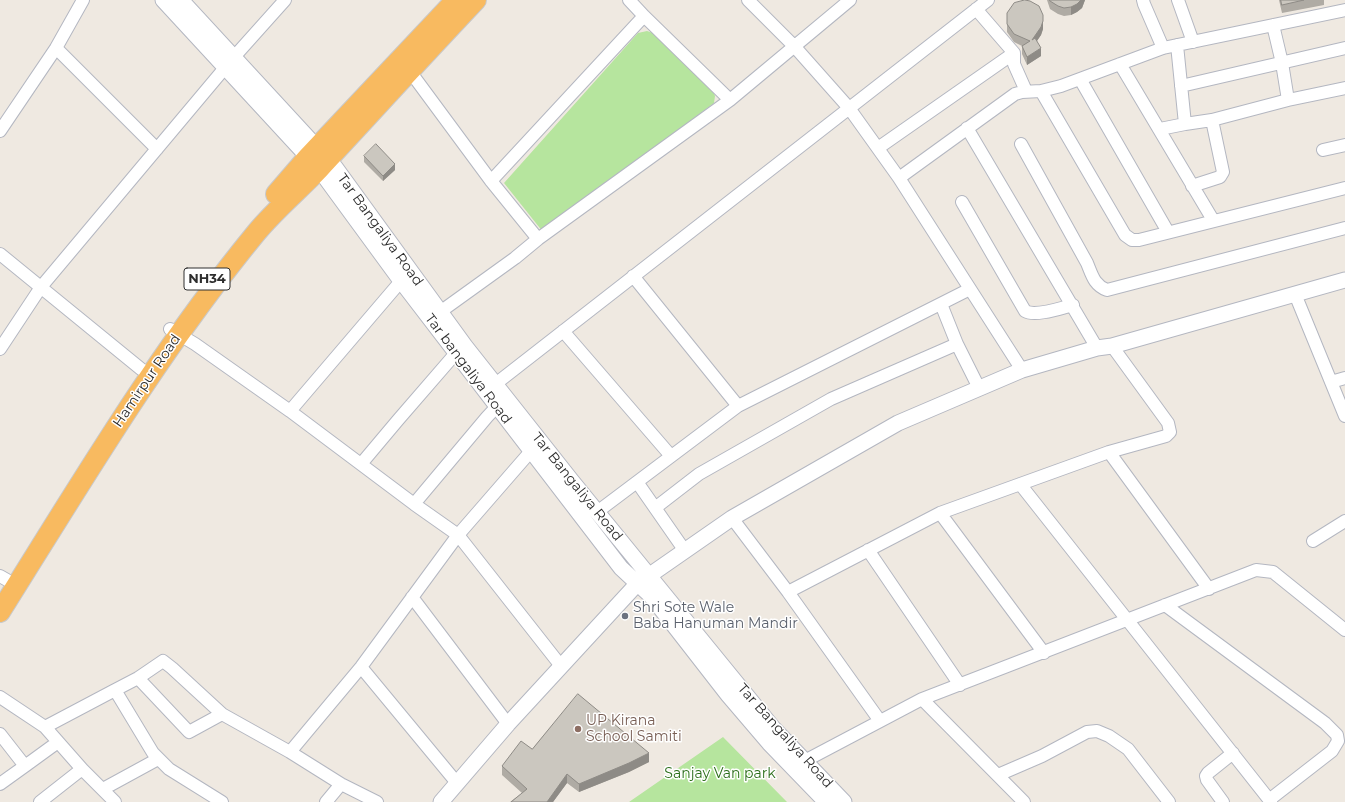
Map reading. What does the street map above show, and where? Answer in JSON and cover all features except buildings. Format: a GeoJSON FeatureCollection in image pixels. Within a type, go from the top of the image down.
{"type":"FeatureCollection","features":[{"type":"Feature","properties":{"kind":"highway","name":"NH34"},"geometry":{"type":"LineString","coordinates":[[2,582],[219,264],[318,158],[456,0]]}},
{"type":"Feature","properties":{"kind":"highway","name":"NH34"},"geometry":{"type":"LineString","coordinates":[[318,158],[409,70],[476,0]]}},
{"type":"Feature","properties":{"kind":"highway","name":"Hamirpur Road"},"geometry":{"type":"LineString","coordinates":[[0,612],[113,430],[145,372]]}},
{"type":"Feature","properties":{"kind":"street"},"geometry":{"type":"LineString","coordinates":[[0,131],[56,48],[83,0]]}},
{"type":"Feature","properties":{"kind":"street"},"geometry":{"type":"LineString","coordinates":[[163,0],[230,63],[318,158]]}},
{"type":"Feature","properties":{"kind":"street"},"geometry":{"type":"LineString","coordinates":[[181,0],[230,63]]}},
{"type":"Feature","properties":{"kind":"street"},"geometry":{"type":"LineString","coordinates":[[0,349],[41,287],[285,0]]}},
{"type":"Feature","properties":{"kind":"street"},"geometry":{"type":"LineString","coordinates":[[629,0],[730,100]]}},
{"type":"Feature","properties":{"kind":"street"},"geometry":{"type":"LineString","coordinates":[[748,0],[794,46],[849,108],[899,178],[1022,370]]}},
{"type":"Feature","properties":{"kind":"street"},"geometry":{"type":"LineString","coordinates":[[440,312],[730,100],[850,0]]}},
{"type":"Feature","properties":{"kind":"street"},"geometry":{"type":"LineString","coordinates":[[491,388],[988,0]]}},
{"type":"Feature","properties":{"kind":"street"},"geometry":{"type":"LineString","coordinates":[[1143,0],[1163,48]]}},
{"type":"Feature","properties":{"kind":"street"},"geometry":{"type":"LineString","coordinates":[[1178,0],[1193,42]]}},
{"type":"Feature","properties":{"kind":"street"},"geometry":{"type":"LineString","coordinates":[[976,9],[1014,53],[1014,64],[1026,91]]}},
{"type":"Feature","properties":{"kind":"street"},"geometry":{"type":"LineString","coordinates":[[899,178],[1015,94],[1026,91],[1042,91],[1061,86],[1163,48],[1345,10]]}},
{"type":"Feature","properties":{"kind":"street"},"geometry":{"type":"LineString","coordinates":[[491,181],[644,16]]}},
{"type":"Feature","properties":{"kind":"street"},"geometry":{"type":"LineString","coordinates":[[1273,25],[1282,63],[1288,100]]}},
{"type":"Feature","properties":{"kind":"street"},"geometry":{"type":"LineString","coordinates":[[1177,45],[1185,124]]}},
{"type":"Feature","properties":{"kind":"street"},"geometry":{"type":"LineString","coordinates":[[56,48],[157,149]]}},
{"type":"Feature","properties":{"kind":"street"},"geometry":{"type":"LineString","coordinates":[[1181,86],[1345,48]]}},
{"type":"Feature","properties":{"kind":"street"},"geometry":{"type":"LineString","coordinates":[[878,148],[1014,53]]}},
{"type":"Feature","properties":{"kind":"street"},"geometry":{"type":"LineString","coordinates":[[1120,64],[1213,220]]}},
{"type":"Feature","properties":{"kind":"street"},"geometry":{"type":"LineString","coordinates":[[409,70],[491,181],[538,240]]}},
{"type":"Feature","properties":{"kind":"street"},"geometry":{"type":"LineString","coordinates":[[1080,79],[1168,232]]}},
{"type":"Feature","properties":{"kind":"street"},"geometry":{"type":"LineString","coordinates":[[1160,129],[1212,120],[1288,100],[1345,88]]}},
{"type":"Feature","properties":{"kind":"street"},"geometry":{"type":"LineString","coordinates":[[1042,91],[1128,238],[1132,240],[1139,240],[1213,220],[1345,188]]}},
{"type":"Feature","properties":{"kind":"street"},"geometry":{"type":"LineString","coordinates":[[1192,186],[1220,177],[1223,172],[1212,120]]}},
{"type":"Feature","properties":{"kind":"street"},"geometry":{"type":"LineString","coordinates":[[967,128],[1073,305],[1097,348]]}},
{"type":"Feature","properties":{"kind":"street"},"geometry":{"type":"LineString","coordinates":[[1021,144],[1087,263],[1096,283],[1107,290],[1345,228]]}},
{"type":"Feature","properties":{"kind":"street"},"geometry":{"type":"LineString","coordinates":[[1323,150],[1345,145]]}},
{"type":"Feature","properties":{"kind":"street","name":"Tar bangaliya Road"},"geometry":{"type":"LineString","coordinates":[[318,158],[401,280],[420,295],[456,353],[491,388],[502,402],[531,451],[621,568],[643,580]]}},
{"type":"Feature","properties":{"kind":"street","name":"Tar Bangaliya Road"},"geometry":{"type":"LineString","coordinates":[[318,158],[335,167],[420,295],[440,312],[491,388]]}},
{"type":"Feature","properties":{"kind":"street"},"geometry":{"type":"LineString","coordinates":[[962,202],[1025,311],[1029,314],[1073,305]]}},
{"type":"Feature","properties":{"kind":"street"},"geometry":{"type":"LineString","coordinates":[[0,254],[145,372]]}},
{"type":"Feature","properties":{"kind":"street"},"geometry":{"type":"LineString","coordinates":[[633,276],[738,406]]}},
{"type":"Feature","properties":{"kind":"street"},"geometry":{"type":"LineString","coordinates":[[290,411],[401,280]]}},
{"type":"Feature","properties":{"kind":"street"},"geometry":{"type":"LineString","coordinates":[[440,802],[561,666],[643,580],[732,518],[898,423],[1022,370],[1345,280]]}},
{"type":"Feature","properties":{"kind":"street"},"geometry":{"type":"LineString","coordinates":[[596,512],[738,406],[970,289]]}},
{"type":"Feature","properties":{"kind":"street"},"geometry":{"type":"LineString","coordinates":[[1295,294],[1345,416]]}},
{"type":"Feature","properties":{"kind":"street"},"geometry":{"type":"LineString","coordinates":[[941,304],[957,344],[979,388]]}},
{"type":"Feature","properties":{"kind":"street"},"geometry":{"type":"LineString","coordinates":[[174,331],[195,344],[290,411],[458,535],[561,666]]}},
{"type":"Feature","properties":{"kind":"street"},"geometry":{"type":"LineString","coordinates":[[563,331],[671,456]]}},
{"type":"Feature","properties":{"kind":"street"},"geometry":{"type":"LineString","coordinates":[[655,508],[699,474],[831,399],[957,344]]}},
{"type":"Feature","properties":{"kind":"street"},"geometry":{"type":"LineString","coordinates":[[788,592],[940,513],[1109,452],[1166,436],[1170,432],[1168,423],[1112,346]]}},
{"type":"Feature","properties":{"kind":"street"},"geometry":{"type":"LineString","coordinates":[[361,464],[456,353]]}},
{"type":"Feature","properties":{"kind":"street"},"geometry":{"type":"LineString","coordinates":[[1331,382],[1345,378]]}},
{"type":"Feature","properties":{"kind":"street"},"geometry":{"type":"LineString","coordinates":[[414,504],[502,402]]}},
{"type":"Feature","properties":{"kind":"street","name":"Tar Bangaliya Road"},"geometry":{"type":"LineString","coordinates":[[502,402],[596,512],[643,580],[774,729],[799,765],[844,802]]}},
{"type":"Feature","properties":{"kind":"street"},"geometry":{"type":"LineString","coordinates":[[290,752],[361,667],[458,535],[531,451]]}},
{"type":"Feature","properties":{"kind":"street"},"geometry":{"type":"LineString","coordinates":[[1109,452],[1209,589]]}},
{"type":"Feature","properties":{"kind":"street"},"geometry":{"type":"LineString","coordinates":[[637,482],[685,551]]}},
{"type":"Feature","properties":{"kind":"street"},"geometry":{"type":"LineString","coordinates":[[1020,484],[1270,801],[1332,751],[1338,741],[1337,735],[1325,723],[1165,606]]}},
{"type":"Feature","properties":{"kind":"street"},"geometry":{"type":"LineString","coordinates":[[940,513],[1044,653]]}},
{"type":"Feature","properties":{"kind":"street"},"geometry":{"type":"LineString","coordinates":[[732,518],[788,592],[880,721]]}},
{"type":"Feature","properties":{"kind":"street"},"geometry":{"type":"LineString","coordinates":[[1313,541],[1345,521]]}},
{"type":"Feature","properties":{"kind":"street"},"geometry":{"type":"LineString","coordinates":[[868,550],[960,685]]}},
{"type":"Feature","properties":{"kind":"street"},"geometry":{"type":"LineString","coordinates":[[799,765],[922,700],[1256,570],[1273,572],[1345,630]]}},
{"type":"Feature","properties":{"kind":"street"},"geometry":{"type":"LineString","coordinates":[[412,597],[508,724]]}},
{"type":"Feature","properties":{"kind":"street"},"geometry":{"type":"LineString","coordinates":[[45,727],[138,678],[163,661],[222,714],[290,752],[341,784],[377,802]]}},
{"type":"Feature","properties":{"kind":"street"},"geometry":{"type":"LineString","coordinates":[[361,667],[457,783]]}},
{"type":"Feature","properties":{"kind":"street"},"geometry":{"type":"LineString","coordinates":[[138,678],[189,732],[222,714]]}},
{"type":"Feature","properties":{"kind":"street"},"geometry":{"type":"LineString","coordinates":[[115,690],[158,760],[169,769],[223,802]]}},
{"type":"Feature","properties":{"kind":"street"},"geometry":{"type":"LineString","coordinates":[[0,697],[45,727],[82,769],[116,802]]}},
{"type":"Feature","properties":{"kind":"street"},"geometry":{"type":"LineString","coordinates":[[922,700],[1024,802]]}},
{"type":"Feature","properties":{"kind":"street"},"geometry":{"type":"LineString","coordinates":[[998,776],[1042,756],[1087,732],[1097,732],[1109,736],[1128,749],[1169,802]]}},
{"type":"Feature","properties":{"kind":"street"},"geometry":{"type":"LineString","coordinates":[[0,734],[25,766]]}},
{"type":"Feature","properties":{"kind":"street"},"geometry":{"type":"LineString","coordinates":[[0,784],[58,742]]}},
{"type":"Feature","properties":{"kind":"street"},"geometry":{"type":"LineString","coordinates":[[1223,802],[1207,780],[1206,776],[1233,753]]}},
{"type":"Feature","properties":{"kind":"street"},"geometry":{"type":"LineString","coordinates":[[103,789],[158,760]]}},
{"type":"Feature","properties":{"kind":"street","name":"Tar bangaliya Road"},"geometry":{"type":"LineString","coordinates":[[799,765],[826,802]]}},
{"type":"Feature","properties":{"kind":"street"},"geometry":{"type":"LineString","coordinates":[[40,802],[82,769]]}},
{"type":"Feature","properties":{"kind":"street"},"geometry":{"type":"LineString","coordinates":[[326,802],[341,784]]}},
{"type":"Feature","properties":{"kind":"green space"},"geometry":{"type":"Polygon","coordinates":[[[647,31],[653,33],[713,91],[715,96],[714,103],[543,232],[504,183],[638,33],[647,31]]]}},
{"type":"Feature","properties":{"kind":"green space","name":"Sanjay Van park"},"geometry":{"type":"Polygon","coordinates":[[[723,737],[787,802],[629,802],[723,737]]]}},
{"type":"Feature","properties":{"kind":"place","name":"Shri Sote Wale Baba Hanuman Mandir"},"geometry":{"type":"Point","coordinates":[625,616]}},
{"type":"Feature","properties":{"kind":"place","name":"UP Kirana School Samiti"},"geometry":{"type":"Point","coordinates":[578,729]}}]}
